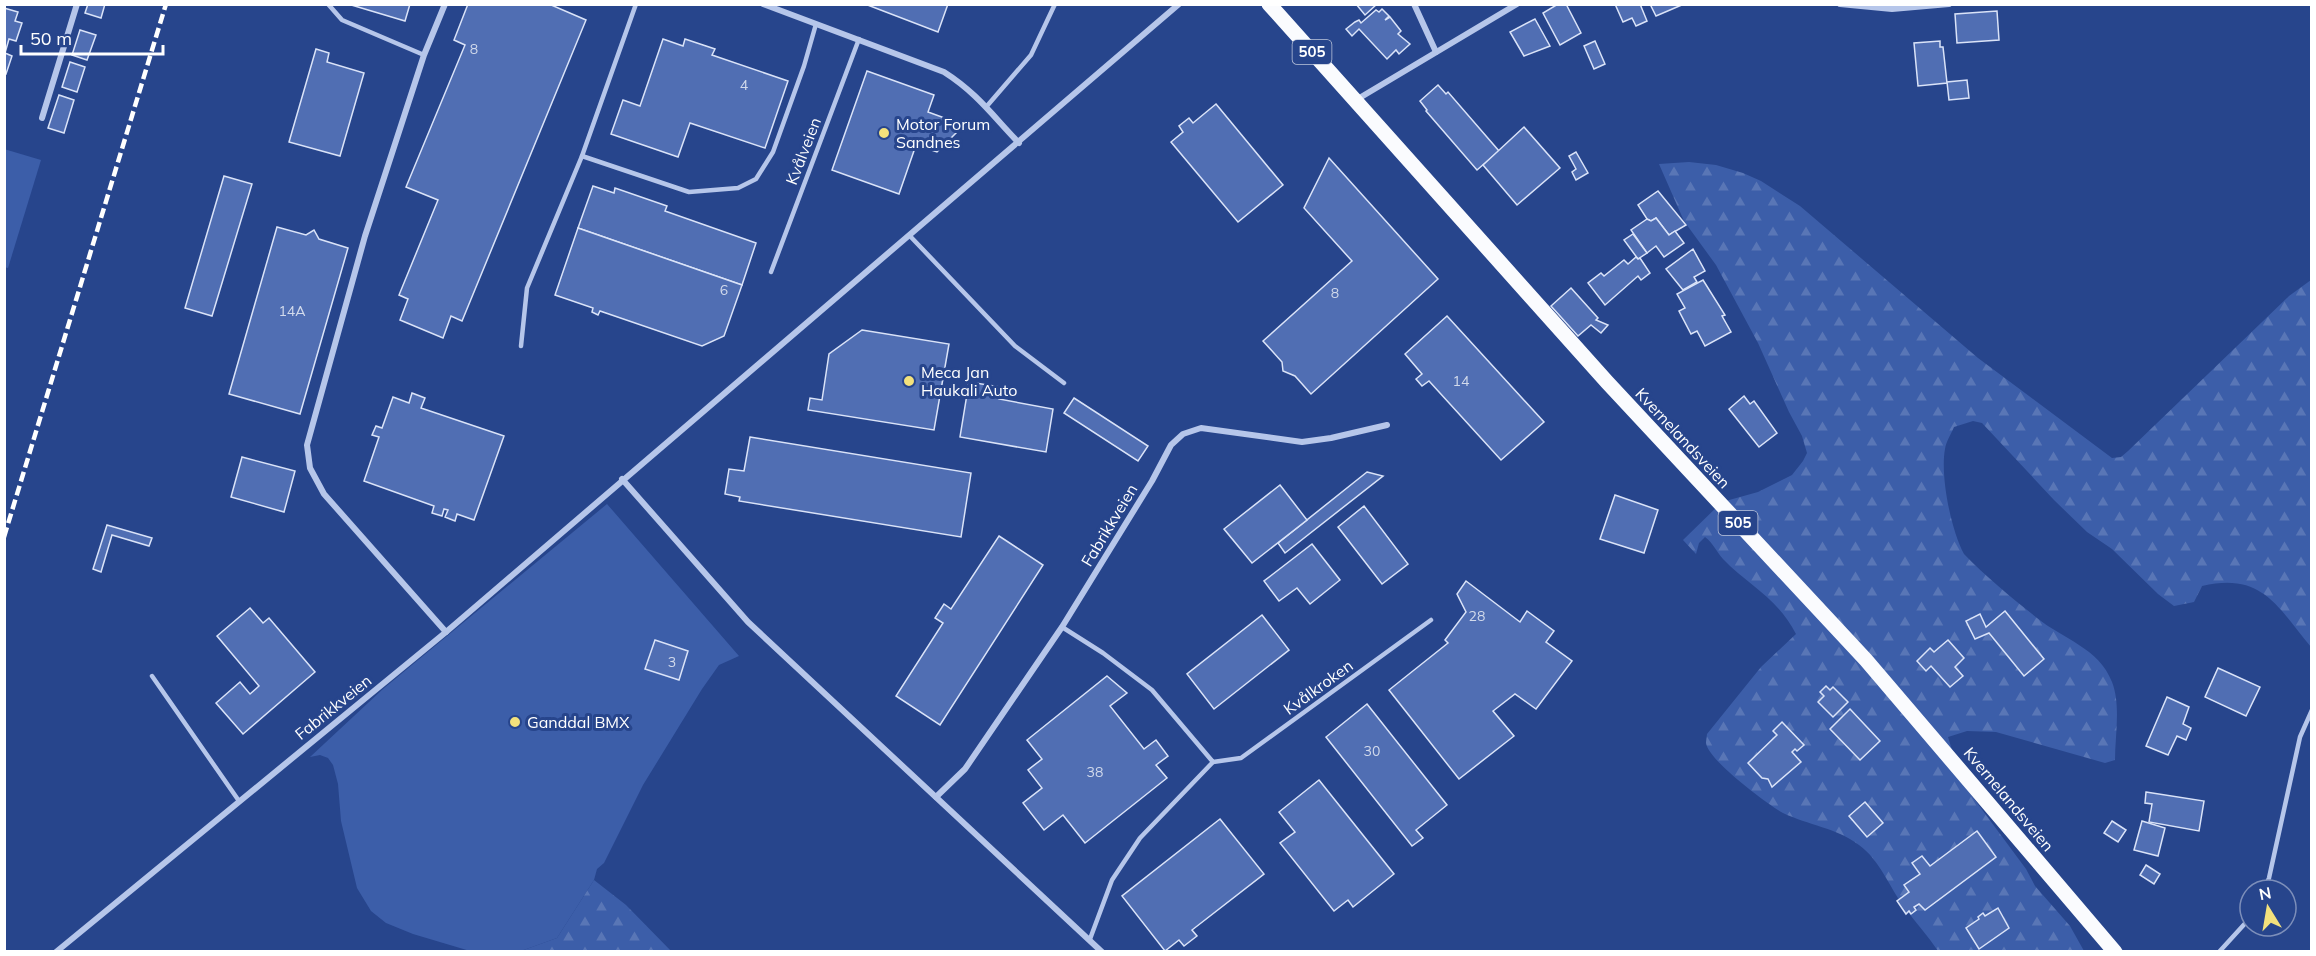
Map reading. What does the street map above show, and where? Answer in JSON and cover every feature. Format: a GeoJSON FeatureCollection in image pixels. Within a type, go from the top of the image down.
{"type":"FeatureCollection","features":[{"type":"Feature","properties":{"kind":"main road","name":"Kvernelandsveien"},"geometry":{"type":"LineString","coordinates":[[1269,4],[1599,373],[1866,660],[2115,951]]}},
{"type":"Feature","properties":{"kind":"street"},"geometry":{"type":"LineString","coordinates":[[42,118],[77,4]]}},
{"type":"Feature","properties":{"kind":"street"},"geometry":{"type":"LineString","coordinates":[[445,4],[424,55],[365,236],[307,446],[310,468],[324,494],[446,632]]}},
{"type":"Feature","properties":{"kind":"street"},"geometry":{"type":"LineString","coordinates":[[763,4],[944,72],[963,84],[987,106],[1019,142]]}},
{"type":"Feature","properties":{"kind":"street","name":"Fabrikkveien"},"geometry":{"type":"LineString","coordinates":[[56,951],[446,632],[1179,4]]}},
{"type":"Feature","properties":{"kind":"street"},"geometry":{"type":"LineString","coordinates":[[1414,4],[1436,52]]}},
{"type":"Feature","properties":{"kind":"street"},"geometry":{"type":"LineString","coordinates":[[1356,100],[1516,4]]}},
{"type":"Feature","properties":{"kind":"street"},"geometry":{"type":"LineString","coordinates":[[1840,4],[1893,9],[1949,4]]}},
{"type":"Feature","properties":{"kind":"street","name":"Fabrikkveien"},"geometry":{"type":"LineString","coordinates":[[936,797],[965,769],[1062,627],[1152,481],[1171,445],[1183,434],[1201,428],[1302,442],[1387,425]]}},
{"type":"Feature","properties":{"kind":"street"},"geometry":{"type":"LineString","coordinates":[[622,479],[748,622],[1102,951]]}},
{"type":"Feature","properties":{"kind":"lane"},"geometry":{"type":"LineString","coordinates":[[328,4],[342,20],[424,55]]}},
{"type":"Feature","properties":{"kind":"lane"},"geometry":{"type":"LineString","coordinates":[[521,346],[526,288],[582,156],[636,4]]}},
{"type":"Feature","properties":{"kind":"lane"},"geometry":{"type":"LineString","coordinates":[[987,106],[1031,55],[1055,4]]}},
{"type":"Feature","properties":{"kind":"lane"},"geometry":{"type":"LineString","coordinates":[[582,156],[689,192],[738,188],[756,179],[773,152],[804,66],[816,24]]}},
{"type":"Feature","properties":{"kind":"lane","name":"Kvålveien"},"geometry":{"type":"LineString","coordinates":[[771,272],[859,39]]}},
{"type":"Feature","properties":{"kind":"lane"},"geometry":{"type":"LineString","coordinates":[[909,235],[1014,346],[1064,383]]}},
{"type":"Feature","properties":{"kind":"lane","name":"Kvålkroken"},"geometry":{"type":"LineString","coordinates":[[1213,762],[1241,758],[1431,620]]}},
{"type":"Feature","properties":{"kind":"lane"},"geometry":{"type":"LineString","coordinates":[[1062,627],[1103,653],[1152,690],[1213,762],[1140,838],[1112,880],[1089,939]]}},
{"type":"Feature","properties":{"kind":"lane"},"geometry":{"type":"LineString","coordinates":[[152,676],[239,801]]}},
{"type":"Feature","properties":{"kind":"lane"},"geometry":{"type":"LineString","coordinates":[[2269,878],[2300,737],[2312,710]]}},
{"type":"Feature","properties":{"kind":"lane"},"geometry":{"type":"LineString","coordinates":[[2219,951],[2238,931]]}},
{"type":"Feature","properties":{"kind":"green space"},"geometry":{"type":"Polygon","coordinates":[[[4,149],[41,160],[8,268],[4,267],[4,149]]]}},
{"type":"Feature","properties":{"kind":"green space"},"geometry":{"type":"Polygon","coordinates":[[[1689,162],[1716,165],[1743,173],[1761,181],[1800,206],[1978,358],[2112,458],[2121,457],[2128,451],[2289,296],[2311,280],[2311,647],[2277,606],[2254,588],[2223,583],[2202,586],[2194,602],[2174,606],[2158,594],[2112,549],[2087,532],[1982,423],[1973,421],[1954,427],[1946,444],[1945,488],[1955,531],[1964,554],[2037,618],[2089,652],[2106,670],[2115,691],[2117,710],[2115,760],[2105,763],[1996,732],[1967,731],[1948,737],[1966,788],[2026,869],[2035,886],[2070,926],[2084,951],[1938,951],[1899,900],[1879,866],[1866,851],[1850,839],[1775,808],[1739,781],[1709,751],[1706,743],[1707,734],[1761,667],[1796,634],[1781,611],[1723,559],[1705,537],[1699,543],[1696,554],[1683,540],[1722,502],[1758,492],[1792,475],[1807,453],[1802,436],[1758,343],[1716,265],[1684,221],[1659,164],[1689,162]]]}},
{"type":"Feature","properties":{"kind":"green space","name":"Ganddal BMX"},"geometry":{"type":"Polygon","coordinates":[[[607,504],[739,656],[719,665],[702,689],[643,785],[604,863],[597,869],[594,880],[557,938],[521,951],[470,951],[413,934],[386,923],[371,911],[357,888],[341,821],[338,784],[333,765],[328,758],[320,755],[310,757],[383,689],[607,504]]]}},
{"type":"Feature","properties":{"kind":"green space"},"geometry":{"type":"Polygon","coordinates":[[[594,880],[626,905],[671,951],[521,951],[557,938],[594,880]]]}},
{"type":"Feature","properties":{"kind":"building"},"geometry":{"type":"Polygon","coordinates":[[[88,4],[105,4],[101,18],[85,13],[88,4]]]}},
{"type":"Feature","properties":{"kind":"building"},"geometry":{"type":"Polygon","coordinates":[[[348,4],[410,4],[405,21],[348,4]]]}},
{"type":"Feature","properties":{"kind":"building"},"geometry":{"type":"Polygon","coordinates":[[[468,4],[549,4],[586,20],[462,321],[451,316],[443,338],[400,320],[408,299],[399,295],[438,200],[406,187],[465,45],[454,40],[468,4]]]}},
{"type":"Feature","properties":{"kind":"building"},"geometry":{"type":"Polygon","coordinates":[[[865,4],[948,4],[938,32],[865,4]]]}},
{"type":"Feature","properties":{"kind":"building"},"geometry":{"type":"Polygon","coordinates":[[[1356,4],[1377,4],[1365,15],[1356,4]]]}},
{"type":"Feature","properties":{"kind":"building"},"geometry":{"type":"Polygon","coordinates":[[[1558,4],[1566,4],[1581,33],[1560,45],[1543,13],[1558,4]]]}},
{"type":"Feature","properties":{"kind":"building"},"geometry":{"type":"Polygon","coordinates":[[[1615,4],[1640,4],[1647,21],[1636,26],[1632,18],[1623,22],[1615,4]]]}},
{"type":"Feature","properties":{"kind":"building"},"geometry":{"type":"Polygon","coordinates":[[[1650,4],[1684,4],[1656,16],[1650,4]]]}},
{"type":"Feature","properties":{"kind":"building"},"geometry":{"type":"Polygon","coordinates":[[[4,8],[18,12],[15,21],[22,23],[16,41],[9,39],[5,53],[12,56],[6,74],[4,73],[4,8]]]}},
{"type":"Feature","properties":{"kind":"building"},"geometry":{"type":"Polygon","coordinates":[[[1382,9],[1389,16],[1385,20],[1390,17],[1401,31],[1398,34],[1410,44],[1399,54],[1396,50],[1387,59],[1359,29],[1352,36],[1346,29],[1359,20],[1361,23],[1376,10],[1379,12],[1382,9]]]}},
{"type":"Feature","properties":{"kind":"building"},"geometry":{"type":"Polygon","coordinates":[[[1997,11],[1999,40],[1957,43],[1955,14],[1997,11]]]}},
{"type":"Feature","properties":{"kind":"building"},"geometry":{"type":"Polygon","coordinates":[[[1535,19],[1550,46],[1524,56],[1510,32],[1535,19]]]}},
{"type":"Feature","properties":{"kind":"building"},"geometry":{"type":"Polygon","coordinates":[[[80,30],[96,35],[87,60],[72,55],[80,30]]]}},
{"type":"Feature","properties":{"kind":"building"},"geometry":{"type":"Polygon","coordinates":[[[663,39],[683,46],[685,39],[715,49],[712,55],[788,81],[765,148],[690,123],[678,157],[611,134],[623,100],[640,106],[663,39]]]}},
{"type":"Feature","properties":{"kind":"building"},"geometry":{"type":"Polygon","coordinates":[[[1595,41],[1605,64],[1594,69],[1584,46],[1595,41]]]}},
{"type":"Feature","properties":{"kind":"building"},"geometry":{"type":"Polygon","coordinates":[[[1940,41],[1940,47],[1943,47],[1947,83],[1918,86],[1914,43],[1940,41]]]}},
{"type":"Feature","properties":{"kind":"building"},"geometry":{"type":"Polygon","coordinates":[[[316,49],[329,53],[327,62],[364,73],[340,156],[289,142],[316,49]]]}},
{"type":"Feature","properties":{"kind":"building"},"geometry":{"type":"Polygon","coordinates":[[[70,62],[85,67],[77,92],[62,87],[70,62]]]}},
{"type":"Feature","properties":{"kind":"building"},"geometry":{"type":"Polygon","coordinates":[[[867,71],[934,95],[928,112],[964,125],[937,152],[916,145],[899,194],[832,170],[867,71]]]}},
{"type":"Feature","properties":{"kind":"building"},"geometry":{"type":"Polygon","coordinates":[[[1967,80],[1969,98],[1949,100],[1947,82],[1967,80]]]}},
{"type":"Feature","properties":{"kind":"building"},"geometry":{"type":"Polygon","coordinates":[[[1438,85],[1446,94],[1448,92],[1499,151],[1477,170],[1420,101],[1438,85]]]}},
{"type":"Feature","properties":{"kind":"building"},"geometry":{"type":"Polygon","coordinates":[[[59,95],[74,100],[64,133],[48,128],[59,95]]]}},
{"type":"Feature","properties":{"kind":"building"},"geometry":{"type":"Polygon","coordinates":[[[1216,104],[1283,185],[1238,222],[1171,142],[1183,132],[1179,126],[1189,118],[1193,123],[1216,104]]]}},
{"type":"Feature","properties":{"kind":"building"},"geometry":{"type":"Polygon","coordinates":[[[1524,127],[1560,168],[1517,205],[1483,165],[1524,127]]]}},
{"type":"Feature","properties":{"kind":"building"},"geometry":{"type":"Polygon","coordinates":[[[1576,152],[1588,173],[1576,180],[1572,172],[1576,169],[1569,156],[1576,152]]]}},
{"type":"Feature","properties":{"kind":"building"},"geometry":{"type":"Polygon","coordinates":[[[1329,158],[1438,279],[1311,394],[1295,376],[1283,371],[1282,362],[1263,341],[1352,261],[1304,208],[1329,158]]]}},
{"type":"Feature","properties":{"kind":"building"},"geometry":{"type":"Polygon","coordinates":[[[224,176],[252,184],[212,316],[185,308],[224,176]]]}},
{"type":"Feature","properties":{"kind":"building"},"geometry":{"type":"Polygon","coordinates":[[[593,186],[614,193],[615,188],[667,206],[665,211],[756,243],[742,285],[578,228],[593,186]]]}},
{"type":"Feature","properties":{"kind":"building"},"geometry":{"type":"Polygon","coordinates":[[[1658,191],[1686,225],[1669,235],[1656,218],[1651,221],[1647,219],[1638,205],[1658,191]]]}},
{"type":"Feature","properties":{"kind":"building"},"geometry":{"type":"Polygon","coordinates":[[[1656,218],[1669,235],[1675,231],[1684,243],[1664,257],[1656,246],[1647,253],[1631,230],[1647,219],[1651,221],[1656,218]]]}},
{"type":"Feature","properties":{"kind":"building"},"geometry":{"type":"Polygon","coordinates":[[[277,227],[306,235],[314,230],[319,239],[348,248],[300,414],[229,394],[277,227]]]}},
{"type":"Feature","properties":{"kind":"building"},"geometry":{"type":"Polygon","coordinates":[[[578,228],[742,285],[724,336],[702,346],[600,311],[598,315],[592,312],[593,308],[555,295],[578,228]]]}},
{"type":"Feature","properties":{"kind":"building"},"geometry":{"type":"Polygon","coordinates":[[[1633,234],[1647,253],[1638,259],[1624,240],[1633,234]]]}},
{"type":"Feature","properties":{"kind":"building"},"geometry":{"type":"Polygon","coordinates":[[[1693,249],[1705,271],[1694,277],[1697,282],[1683,290],[1666,269],[1693,249]]]}},
{"type":"Feature","properties":{"kind":"building"},"geometry":{"type":"Polygon","coordinates":[[[1636,257],[1640,258],[1650,273],[1641,280],[1638,276],[1605,305],[1588,283],[1601,273],[1604,276],[1624,260],[1628,264],[1636,257]]]}},
{"type":"Feature","properties":{"kind":"building"},"geometry":{"type":"Polygon","coordinates":[[[1703,280],[1725,315],[1722,316],[1731,332],[1705,346],[1697,331],[1691,334],[1679,311],[1685,308],[1677,294],[1703,280]]]}},
{"type":"Feature","properties":{"kind":"building"},"geometry":{"type":"Polygon","coordinates":[[[1571,288],[1598,318],[1596,320],[1608,325],[1601,333],[1591,325],[1578,336],[1551,306],[1571,288]]]}},
{"type":"Feature","properties":{"kind":"building"},"geometry":{"type":"Polygon","coordinates":[[[1447,316],[1544,422],[1501,460],[1429,381],[1422,386],[1416,379],[1422,374],[1405,354],[1447,316]]]}},
{"type":"Feature","properties":{"kind":"building"},"geometry":{"type":"Polygon","coordinates":[[[862,330],[949,344],[934,430],[808,410],[810,398],[822,400],[829,354],[862,330]]]}},
{"type":"Feature","properties":{"kind":"building"},"geometry":{"type":"Polygon","coordinates":[[[969,382],[1001,387],[999,399],[1053,409],[1046,452],[960,437],[969,382]]]}},
{"type":"Feature","properties":{"kind":"building"},"geometry":{"type":"Polygon","coordinates":[[[412,393],[425,398],[421,408],[504,436],[474,520],[457,514],[455,521],[445,517],[448,510],[444,509],[442,516],[432,513],[434,506],[364,481],[379,437],[372,435],[376,426],[382,428],[393,397],[409,403],[412,393]]]}},
{"type":"Feature","properties":{"kind":"building"},"geometry":{"type":"Polygon","coordinates":[[[1744,396],[1750,404],[1754,401],[1777,433],[1759,447],[1729,409],[1744,396]]]}},
{"type":"Feature","properties":{"kind":"building"},"geometry":{"type":"Polygon","coordinates":[[[1074,398],[1148,446],[1138,461],[1064,413],[1074,398]]]}},
{"type":"Feature","properties":{"kind":"building"},"geometry":{"type":"Polygon","coordinates":[[[750,437],[971,473],[961,537],[739,501],[740,497],[725,494],[729,469],[744,471],[750,437]]]}},
{"type":"Feature","properties":{"kind":"building"},"geometry":{"type":"Polygon","coordinates":[[[242,457],[295,471],[284,512],[231,497],[242,457]]]}},
{"type":"Feature","properties":{"kind":"building"},"geometry":{"type":"Polygon","coordinates":[[[1367,472],[1383,476],[1285,553],[1278,543],[1367,472]]]}},
{"type":"Feature","properties":{"kind":"building"},"geometry":{"type":"Polygon","coordinates":[[[1280,485],[1307,520],[1252,563],[1224,529],[1280,485]]]}},
{"type":"Feature","properties":{"kind":"building"},"geometry":{"type":"Polygon","coordinates":[[[1615,495],[1658,510],[1644,553],[1600,539],[1615,495]]]}},
{"type":"Feature","properties":{"kind":"building"},"geometry":{"type":"Polygon","coordinates":[[[1364,506],[1408,564],[1382,584],[1338,527],[1364,506]]]}},
{"type":"Feature","properties":{"kind":"building"},"geometry":{"type":"Polygon","coordinates":[[[107,525],[152,538],[149,546],[112,535],[101,572],[93,569],[107,525]]]}},
{"type":"Feature","properties":{"kind":"building"},"geometry":{"type":"Polygon","coordinates":[[[999,536],[1043,565],[940,725],[896,696],[943,623],[935,618],[944,604],[951,609],[999,536]]]}},
{"type":"Feature","properties":{"kind":"building"},"geometry":{"type":"Polygon","coordinates":[[[1312,544],[1340,580],[1310,604],[1297,588],[1279,601],[1264,581],[1312,544]]]}},
{"type":"Feature","properties":{"kind":"building"},"geometry":{"type":"Polygon","coordinates":[[[1466,581],[1520,622],[1527,611],[1554,631],[1546,642],[1572,661],[1536,709],[1515,694],[1493,711],[1514,736],[1459,779],[1389,690],[1448,643],[1445,640],[1466,612],[1457,594],[1466,581]]]}},
{"type":"Feature","properties":{"kind":"building"},"geometry":{"type":"Polygon","coordinates":[[[250,608],[263,623],[269,618],[315,672],[243,734],[216,703],[240,682],[250,694],[259,686],[217,636],[250,608]]]}},
{"type":"Feature","properties":{"kind":"building"},"geometry":{"type":"Polygon","coordinates":[[[2005,611],[2044,659],[2024,676],[1989,633],[1975,639],[1966,621],[1980,614],[1986,627],[2005,611]]]}},
{"type":"Feature","properties":{"kind":"building"},"geometry":{"type":"Polygon","coordinates":[[[1262,615],[1289,650],[1214,709],[1187,674],[1262,615]]]}},
{"type":"Feature","properties":{"kind":"building"},"geometry":{"type":"Polygon","coordinates":[[[655,640],[688,651],[679,680],[645,669],[655,640]]]}},
{"type":"Feature","properties":{"kind":"building"},"geometry":{"type":"Polygon","coordinates":[[[1948,640],[1964,658],[1955,667],[1963,676],[1950,687],[1931,666],[1926,671],[1917,661],[1930,648],[1934,652],[1948,640]]]}},
{"type":"Feature","properties":{"kind":"building"},"geometry":{"type":"Polygon","coordinates":[[[2218,668],[2260,687],[2246,716],[2205,697],[2218,668]]]}},
{"type":"Feature","properties":{"kind":"building"},"geometry":{"type":"Polygon","coordinates":[[[1107,676],[1127,693],[1110,706],[1144,749],[1156,740],[1168,756],[1156,765],[1167,778],[1085,843],[1063,815],[1044,830],[1023,803],[1042,788],[1028,770],[1042,759],[1027,740],[1107,676]]]}},
{"type":"Feature","properties":{"kind":"building"},"geometry":{"type":"Polygon","coordinates":[[[1826,686],[1830,690],[1833,687],[1848,702],[1833,717],[1818,702],[1824,696],[1820,692],[1826,686]]]}},
{"type":"Feature","properties":{"kind":"building"},"geometry":{"type":"Polygon","coordinates":[[[2167,697],[2189,707],[2183,724],[2191,728],[2186,740],[2177,736],[2168,755],[2146,746],[2167,697]]]}},
{"type":"Feature","properties":{"kind":"building"},"geometry":{"type":"Polygon","coordinates":[[[1367,704],[1447,805],[1416,830],[1423,838],[1412,846],[1326,737],[1367,704]]]}},
{"type":"Feature","properties":{"kind":"building"},"geometry":{"type":"Polygon","coordinates":[[[1850,709],[1880,741],[1860,760],[1830,729],[1850,709]]]}},
{"type":"Feature","properties":{"kind":"building"},"geometry":{"type":"Polygon","coordinates":[[[1782,722],[1804,745],[1792,752],[1801,762],[1772,787],[1768,779],[1762,778],[1748,763],[1777,735],[1773,731],[1782,722]]]}},
{"type":"Feature","properties":{"kind":"building"},"geometry":{"type":"Polygon","coordinates":[[[1319,780],[1394,874],[1353,907],[1348,900],[1334,911],[1280,843],[1295,832],[1279,812],[1319,780]]]}},
{"type":"Feature","properties":{"kind":"building"},"geometry":{"type":"Polygon","coordinates":[[[2146,792],[2204,801],[2199,831],[2149,822],[2152,804],[2145,803],[2146,792]]]}},
{"type":"Feature","properties":{"kind":"building"},"geometry":{"type":"Polygon","coordinates":[[[1865,802],[1883,823],[1867,837],[1849,816],[1865,802]]]}},
{"type":"Feature","properties":{"kind":"building"},"geometry":{"type":"Polygon","coordinates":[[[1220,819],[1264,874],[1192,930],[1197,936],[1184,946],[1179,940],[1165,951],[1122,896],[1220,819]]]}},
{"type":"Feature","properties":{"kind":"building"},"geometry":{"type":"Polygon","coordinates":[[[2112,821],[2126,830],[2118,842],[2104,833],[2112,821]]]}},
{"type":"Feature","properties":{"kind":"building"},"geometry":{"type":"Polygon","coordinates":[[[2142,821],[2165,828],[2158,856],[2134,850],[2142,821]]]}},
{"type":"Feature","properties":{"kind":"building"},"geometry":{"type":"Polygon","coordinates":[[[1977,831],[1996,857],[1925,910],[1919,904],[1914,907],[1916,910],[1911,914],[1909,911],[1906,914],[1897,901],[1909,892],[1904,885],[1920,874],[1912,863],[1922,856],[1930,866],[1977,831]]]}},
{"type":"Feature","properties":{"kind":"building"},"geometry":{"type":"Polygon","coordinates":[[[2146,865],[2160,874],[2154,884],[2140,875],[2146,865]]]}},
{"type":"Feature","properties":{"kind":"building"},"geometry":{"type":"Polygon","coordinates":[[[1998,908],[2009,928],[1979,949],[1966,928],[1979,919],[1978,917],[1983,913],[1985,916],[1998,908]]]}},
{"type":"Feature","properties":{"kind":"railway"},"geometry":{"type":"LineString","coordinates":[[4,537],[166,4]]}},
{"type":"Feature","properties":{"kind":"place","name":"Motor Forum Sandnes"},"geometry":{"type":"Point","coordinates":[884,133]}},
{"type":"Feature","properties":{"kind":"place","name":"Meca Jan Haukali Auto"},"geometry":{"type":"Point","coordinates":[909,381]}},
{"type":"Feature","properties":{"kind":"place","name":"Ganddal BMX"},"geometry":{"type":"Point","coordinates":[515,722]}}]}
